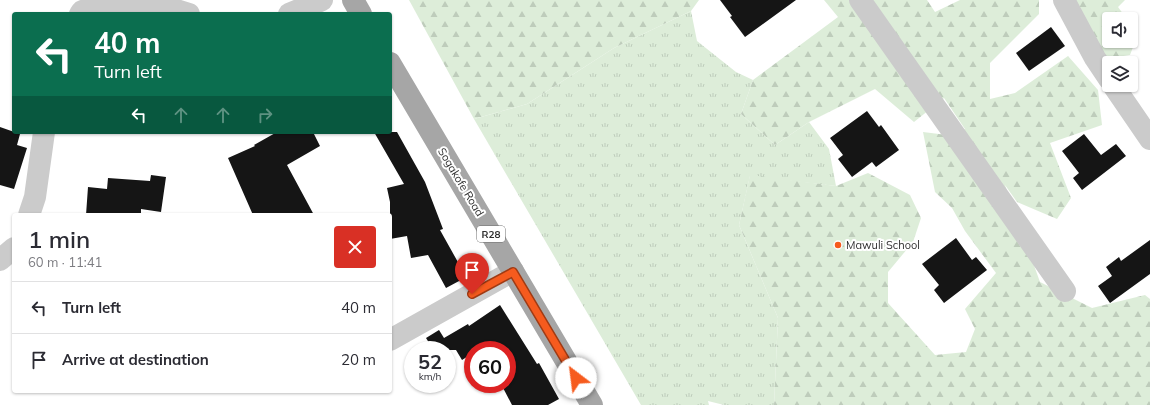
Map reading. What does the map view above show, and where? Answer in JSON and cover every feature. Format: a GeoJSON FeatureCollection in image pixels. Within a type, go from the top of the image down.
{"type":"FeatureCollection","features":[{"type":"Feature","properties":{"kind":"main road"},"geometry":{"type":"LineString","coordinates":[[353,0],[360,12]]}},
{"type":"Feature","properties":{"kind":"main road","name":"Sogakofe Road"},"geometry":{"type":"LineString","coordinates":[[392,66],[592,405]]}},
{"type":"Feature","properties":{"kind":"street"},"geometry":{"type":"LineString","coordinates":[[294,12],[322,0]]}},
{"type":"Feature","properties":{"kind":"street"},"geometry":{"type":"LineString","coordinates":[[860,0],[1065,291]]}},
{"type":"Feature","properties":{"kind":"street"},"geometry":{"type":"LineString","coordinates":[[1064,0],[1095,58],[1102,68]]}},
{"type":"Feature","properties":{"kind":"street"},"geometry":{"type":"LineString","coordinates":[[81,12],[82,10],[128,1],[173,8],[184,12]]}},
{"type":"Feature","properties":{"kind":"street"},"geometry":{"type":"LineString","coordinates":[[1118,92],[1150,139]]}},
{"type":"Feature","properties":{"kind":"street"},"geometry":{"type":"LineString","coordinates":[[30,213],[35,197],[44,134]]}},
{"type":"Feature","properties":{"kind":"street"},"geometry":{"type":"LineString","coordinates":[[0,260],[12,250]]}},
{"type":"Feature","properties":{"kind":"street"},"geometry":{"type":"LineString","coordinates":[[392,339],[513,272]]}},
{"type":"Feature","properties":{"kind":"green space"},"geometry":{"type":"Polygon","coordinates":[[[409,0],[699,0],[691,11],[614,48],[527,104],[474,119],[409,0]]]}},
{"type":"Feature","properties":{"kind":"green space"},"geometry":{"type":"Polygon","coordinates":[[[824,0],[927,0],[935,12],[960,0],[1039,0],[1039,14],[990,63],[990,99],[1015,93],[1068,56],[1098,90],[1102,125],[1050,143],[1071,198],[1057,219],[1017,202],[1005,185],[1040,282],[1092,308],[1145,295],[1150,299],[1150,405],[774,405],[778,318],[739,225],[750,175],[836,186],[868,173],[910,195],[921,218],[913,242],[888,272],[888,303],[935,355],[966,352],[975,329],[965,309],[996,273],[965,231],[952,208],[935,192],[923,132],[947,135],[965,129],[944,98],[914,122],[875,89],[809,122],[775,145],[741,114],[753,80],[838,17],[824,0]]]}},
{"type":"Feature","properties":{"kind":"green space"},"geometry":{"type":"Polygon","coordinates":[[[1073,0],[1125,0],[1118,7],[1122,12],[1102,12],[1102,48],[1133,48],[1130,55],[1102,56],[1073,0]]]}},
{"type":"Feature","properties":{"kind":"green space"},"geometry":{"type":"Polygon","coordinates":[[[691,11],[697,41],[736,72],[753,80],[741,114],[775,145],[809,122],[829,149],[836,186],[750,176],[739,225],[778,318],[774,405],[724,405],[708,401],[709,405],[641,405],[474,119],[527,104],[614,48],[691,11]]]}},
{"type":"Feature","properties":{"kind":"building"},"geometry":{"type":"Polygon","coordinates":[[[720,0],[796,0],[745,37],[730,17],[732,16],[720,0]]]}},
{"type":"Feature","properties":{"kind":"building"},"geometry":{"type":"Polygon","coordinates":[[[1051,27],[1065,46],[1029,71],[1016,53],[1051,27]]]}},
{"type":"Feature","properties":{"kind":"building"},"geometry":{"type":"Polygon","coordinates":[[[867,111],[879,127],[881,125],[899,150],[876,167],[872,162],[852,177],[838,159],[843,155],[830,138],[867,111]]]}},
{"type":"Feature","properties":{"kind":"building"},"geometry":{"type":"Polygon","coordinates":[[[0,127],[12,131],[12,134],[20,134],[17,145],[27,148],[14,189],[0,185],[0,127]]]}},
{"type":"Feature","properties":{"kind":"building"},"geometry":{"type":"Polygon","coordinates":[[[392,132],[397,132],[425,182],[443,229],[440,230],[459,264],[467,259],[474,273],[446,288],[428,255],[411,258],[407,236],[392,239],[392,213],[390,213],[390,202],[387,188],[404,184],[375,134],[392,134],[392,132]]]}},
{"type":"Feature","properties":{"kind":"building"},"geometry":{"type":"Polygon","coordinates":[[[273,134],[314,134],[320,146],[287,165],[313,213],[252,213],[228,158],[255,146],[254,145],[273,134]]]}},
{"type":"Feature","properties":{"kind":"building"},"geometry":{"type":"Polygon","coordinates":[[[1084,134],[1101,155],[1116,144],[1126,156],[1082,190],[1073,178],[1079,173],[1062,151],[1084,134]]]}},
{"type":"Feature","properties":{"kind":"building"},"geometry":{"type":"Polygon","coordinates":[[[151,175],[166,177],[161,212],[141,209],[141,213],[86,213],[88,187],[107,189],[108,178],[150,181],[151,175]]]}},
{"type":"Feature","properties":{"kind":"building"},"geometry":{"type":"Polygon","coordinates":[[[956,238],[972,260],[976,257],[987,270],[944,303],[934,290],[939,285],[922,264],[956,238]]]}},
{"type":"Feature","properties":{"kind":"building"},"geometry":{"type":"Polygon","coordinates":[[[1150,240],[1150,274],[1110,303],[1098,286],[1112,276],[1106,267],[1119,257],[1121,261],[1150,240]]]}},
{"type":"Feature","properties":{"kind":"building"},"geometry":{"type":"Polygon","coordinates":[[[500,305],[537,364],[539,363],[559,399],[548,405],[512,405],[506,393],[516,393],[516,341],[464,341],[464,359],[462,360],[456,350],[456,341],[428,341],[426,338],[439,330],[444,338],[468,324],[469,326],[500,305]]]}},
{"type":"Feature","properties":{"kind":"place","name":"Mawuli School"},"geometry":{"type":"Point","coordinates":[838,245]}},
{"type":"Feature","properties":{"kind":"route"},"geometry":{"type":"LineString","coordinates":[[472,294],[513,272],[576,378]]}}]}
